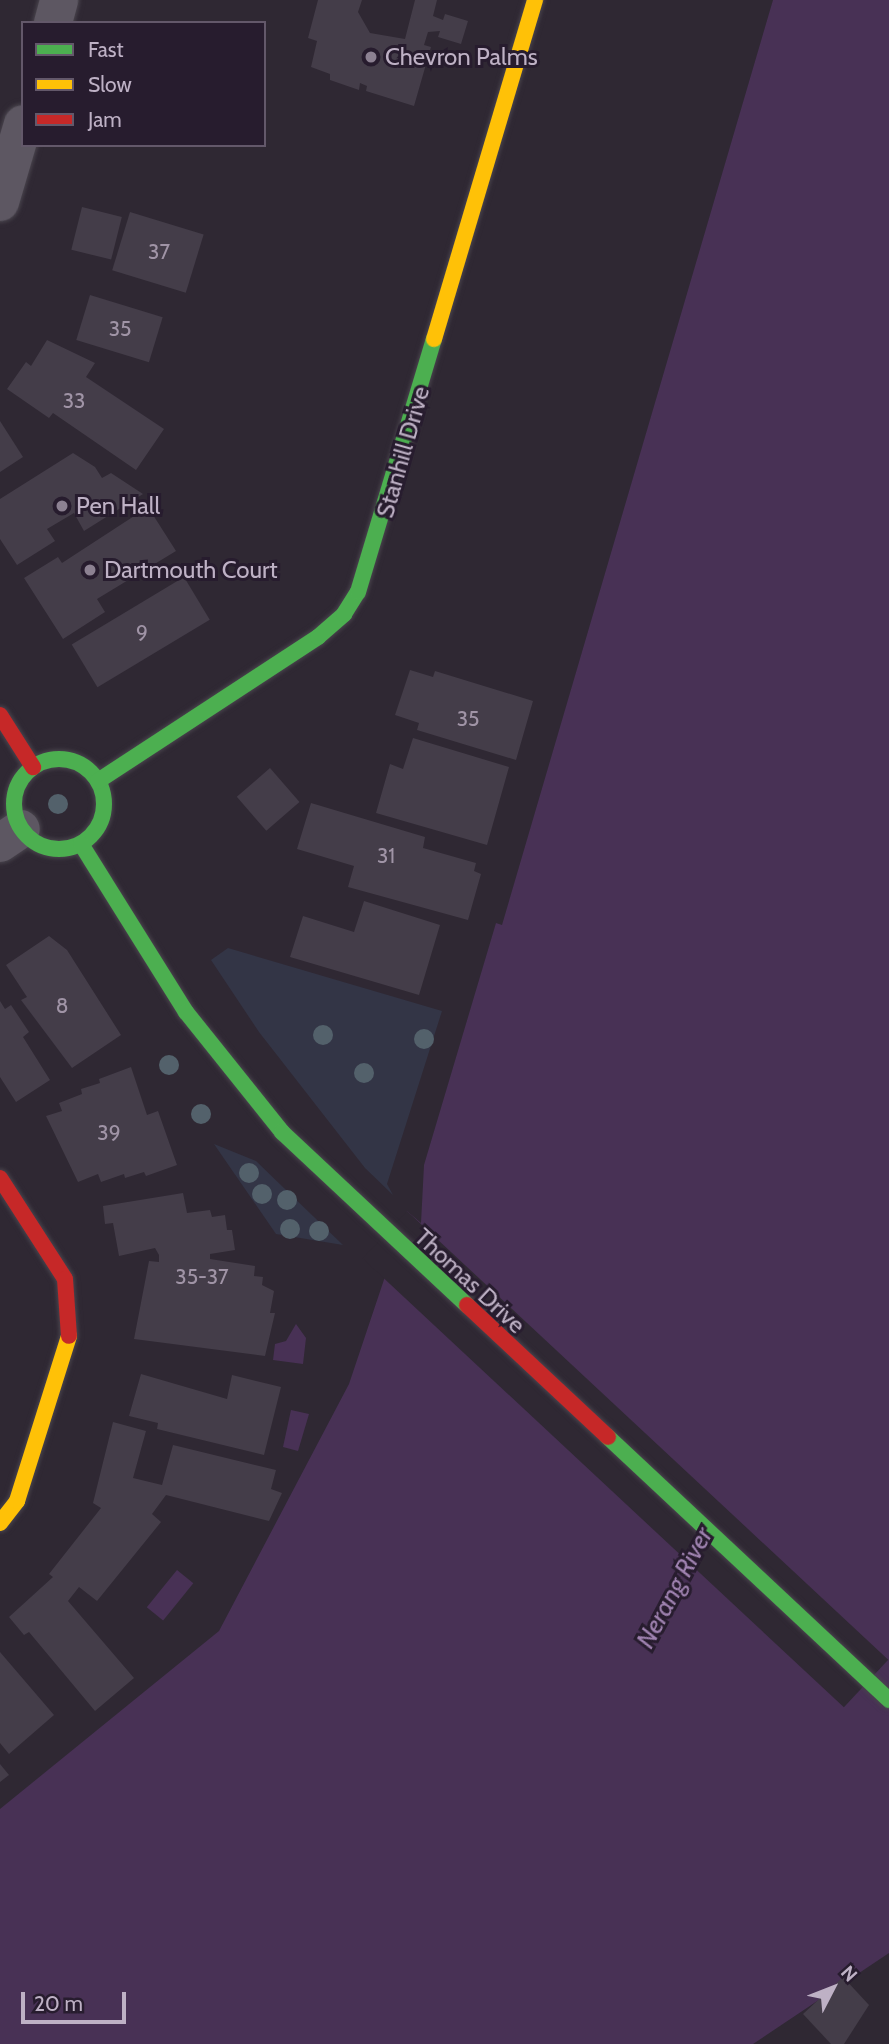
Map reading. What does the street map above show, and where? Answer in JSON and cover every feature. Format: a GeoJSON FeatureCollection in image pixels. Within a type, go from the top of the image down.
{"type":"FeatureCollection","features":[{"type":"Feature","properties":{"kind":"main road","name":"Stanhill Drive"},"geometry":{"type":"LineString","coordinates":[[98,781],[318,637],[355,598],[380,529],[535,0]]}},
{"type":"Feature","properties":{"kind":"main road"},"geometry":{"type":"LineString","coordinates":[[0,715],[33,767]]}},
{"type":"Feature","properties":{"kind":"main road"},"geometry":{"type":"LineString","coordinates":[[61,758],[89,769],[98,781],[104,794],[101,824],[81,844],[55,850],[30,839],[10,836],[14,802],[22,776],[33,767],[61,758]]}},
{"type":"Feature","properties":{"kind":"main road","name":"Thomas Drive"},"geometry":{"type":"LineString","coordinates":[[81,844],[165,980],[231,1073],[282,1132],[381,1229],[889,1700]]}},
{"type":"Feature","properties":{"kind":"main road"},"geometry":{"type":"LineString","coordinates":[[0,1178],[65,1279],[70,1332],[54,1395],[17,1501],[0,1523]]}},
{"type":"Feature","properties":{"kind":"street"},"geometry":{"type":"LineString","coordinates":[[54,21],[60,0]]}},
{"type":"Feature","properties":{"kind":"street"},"geometry":{"type":"LineString","coordinates":[[0,202],[21,131]]}},
{"type":"Feature","properties":{"kind":"shaded area"},"geometry":{"type":"Polygon","coordinates":[[[228,948],[442,1011],[387,1184],[393,1195],[365,1168],[259,1032],[211,960],[228,948]]]}},
{"type":"Feature","properties":{"kind":"shaded area"},"geometry":{"type":"Polygon","coordinates":[[[214,1144],[256,1161],[343,1245],[276,1234],[214,1144]]]}},
{"type":"Feature","properties":{"kind":"water","name":"Nerang River"},"geometry":{"type":"Polygon","coordinates":[[[773,0],[889,0],[889,1953],[753,2044],[0,2044],[0,1809],[219,1631],[349,1384],[407,1211],[421,1223],[424,1165],[496,923],[502,925],[773,0]]]}},
{"type":"Feature","properties":{"kind":"water"},"geometry":{"type":"Polygon","coordinates":[[[296,1324],[306,1338],[303,1364],[273,1360],[275,1344],[286,1341],[296,1324]]]}},
{"type":"Feature","properties":{"kind":"water"},"geometry":{"type":"Polygon","coordinates":[[[291,1410],[309,1414],[298,1451],[283,1447],[291,1410]]]}},
{"type":"Feature","properties":{"kind":"water"},"geometry":{"type":"Polygon","coordinates":[[[177,1570],[193,1583],[163,1621],[147,1607],[177,1570]]]}},
{"type":"Feature","properties":{"kind":"pier"},"geometry":{"type":"Polygon","coordinates":[[[407,1211],[888,1660],[844,1707],[363,1259],[407,1211]]]}},
{"type":"Feature","properties":{"kind":"building","name":"Chevron Palms"},"geometry":{"type":"Polygon","coordinates":[[[318,0],[362,0],[358,12],[370,33],[405,39],[415,0],[437,0],[433,16],[443,20],[445,14],[468,21],[461,44],[438,37],[440,31],[428,32],[424,45],[431,47],[414,106],[366,91],[367,86],[360,83],[359,90],[330,80],[330,74],[311,67],[317,41],[308,38],[318,0]]]}},
{"type":"Feature","properties":{"kind":"building"},"geometry":{"type":"Polygon","coordinates":[[[82,207],[122,217],[111,260],[71,250],[82,207]]]}},
{"type":"Feature","properties":{"kind":"building"},"geometry":{"type":"Polygon","coordinates":[[[130,212],[204,235],[186,293],[112,270],[130,212]]]}},
{"type":"Feature","properties":{"kind":"building"},"geometry":{"type":"Polygon","coordinates":[[[90,295],[163,317],[149,362],[76,340],[90,295]]]}},
{"type":"Feature","properties":{"kind":"building"},"geometry":{"type":"Polygon","coordinates":[[[47,340],[95,363],[86,377],[164,429],[136,470],[53,413],[49,418],[7,389],[26,362],[31,366],[47,340]]]}},
{"type":"Feature","properties":{"kind":"building"},"geometry":{"type":"Polygon","coordinates":[[[0,421],[23,457],[0,472],[0,421]]]}},
{"type":"Feature","properties":{"kind":"building","name":"Pen Hall"},"geometry":{"type":"Polygon","coordinates":[[[73,453],[95,467],[102,478],[111,473],[143,494],[84,531],[74,513],[47,529],[55,541],[17,565],[0,539],[0,499],[73,453]]]}},
{"type":"Feature","properties":{"kind":"building","name":"Dartmouth Court"},"geometry":{"type":"Polygon","coordinates":[[[148,507],[176,551],[97,599],[105,612],[63,639],[24,578],[58,557],[62,563],[148,507]]]}},
{"type":"Feature","properties":{"kind":"building"},"geometry":{"type":"Polygon","coordinates":[[[184,577],[210,620],[97,687],[72,644],[184,577]]]}},
{"type":"Feature","properties":{"kind":"building"},"geometry":{"type":"Polygon","coordinates":[[[410,670],[433,677],[435,671],[533,701],[516,760],[417,730],[419,723],[395,715],[410,670]]]}},
{"type":"Feature","properties":{"kind":"building"},"geometry":{"type":"Polygon","coordinates":[[[413,738],[509,767],[487,845],[376,813],[390,764],[403,769],[413,738]]]}},
{"type":"Feature","properties":{"kind":"building"},"geometry":{"type":"Polygon","coordinates":[[[270,768],[300,802],[266,831],[237,797],[270,768]]]}},
{"type":"Feature","properties":{"kind":"building"},"geometry":{"type":"Polygon","coordinates":[[[311,803],[425,837],[423,848],[476,863],[474,871],[481,874],[468,920],[348,887],[354,866],[297,849],[311,803]]]}},
{"type":"Feature","properties":{"kind":"building"},"geometry":{"type":"Polygon","coordinates":[[[364,901],[440,925],[419,995],[290,957],[303,916],[354,932],[364,901]]]}},
{"type":"Feature","properties":{"kind":"building"},"geometry":{"type":"Polygon","coordinates":[[[49,936],[67,950],[121,1035],[72,1068],[21,1000],[27,997],[6,965],[49,936]]]}},
{"type":"Feature","properties":{"kind":"building"},"geometry":{"type":"Polygon","coordinates":[[[0,1001],[5,1009],[11,1005],[29,1032],[23,1037],[50,1080],[16,1102],[0,1077],[0,1001]]]}},
{"type":"Feature","properties":{"kind":"building"},"geometry":{"type":"Polygon","coordinates":[[[131,1067],[147,1115],[158,1111],[177,1165],[146,1176],[144,1172],[125,1178],[124,1174],[101,1182],[98,1174],[78,1182],[46,1116],[62,1111],[59,1103],[82,1094],[81,1089],[100,1083],[99,1079],[131,1067]]]}},
{"type":"Feature","properties":{"kind":"building"},"geometry":{"type":"Polygon","coordinates":[[[183,1193],[187,1213],[210,1210],[212,1217],[225,1215],[227,1230],[232,1230],[235,1250],[210,1254],[210,1259],[255,1266],[254,1276],[263,1277],[262,1285],[274,1291],[270,1313],[275,1313],[265,1356],[134,1339],[149,1261],[159,1262],[159,1255],[155,1248],[119,1256],[113,1223],[105,1224],[103,1206],[183,1193]]]}},
{"type":"Feature","properties":{"kind":"building"},"geometry":{"type":"Polygon","coordinates":[[[141,1374],[227,1399],[232,1375],[281,1387],[264,1455],[157,1429],[158,1423],[129,1416],[141,1374]]]}},
{"type":"Feature","properties":{"kind":"building"},"geometry":{"type":"Polygon","coordinates":[[[113,1422],[146,1431],[133,1478],[162,1485],[173,1445],[276,1470],[271,1489],[282,1493],[269,1521],[166,1495],[152,1514],[161,1522],[97,1601],[79,1587],[68,1601],[134,1678],[95,1711],[29,1632],[24,1635],[9,1617],[53,1577],[49,1574],[101,1508],[93,1503],[113,1422]]]}},
{"type":"Feature","properties":{"kind":"building"},"geometry":{"type":"Polygon","coordinates":[[[0,1652],[54,1715],[9,1754],[0,1743],[0,1652]]]}},
{"type":"Feature","properties":{"kind":"building"},"geometry":{"type":"Polygon","coordinates":[[[0,1764],[9,1775],[0,1782],[0,1764]]]}},
{"type":"Feature","properties":{"kind":"building"},"geometry":{"type":"Polygon","coordinates":[[[843,1977],[869,2005],[844,2044],[831,2044],[803,2014],[843,1977]]]}},
{"type":"Feature","properties":{"kind":"traffic: fast"},"geometry":{"type":"LineString","coordinates":[[98,781],[318,637],[344,614],[358,592],[434,339]]}},
{"type":"Feature","properties":{"kind":"traffic: fast"},"geometry":{"type":"LineString","coordinates":[[59,759],[76,762],[91,772],[101,787],[104,804],[101,821],[91,836],[76,846],[59,849],[42,846],[27,836],[17,821],[14,804],[17,787],[27,772],[42,762],[59,759]]}},
{"type":"Feature","properties":{"kind":"traffic: fast"},"geometry":{"type":"LineString","coordinates":[[81,844],[186,1012],[282,1132],[467,1305]]}},
{"type":"Feature","properties":{"kind":"traffic: fast"},"geometry":{"type":"LineString","coordinates":[[608,1437],[889,1700]]}},
{"type":"Feature","properties":{"kind":"traffic: slow"},"geometry":{"type":"LineString","coordinates":[[434,339],[535,0]]}},
{"type":"Feature","properties":{"kind":"traffic: slow"},"geometry":{"type":"LineString","coordinates":[[0,1523],[17,1501],[69,1336]]}},
{"type":"Feature","properties":{"kind":"traffic: jam"},"geometry":{"type":"LineString","coordinates":[[0,715],[33,767]]}},
{"type":"Feature","properties":{"kind":"traffic: jam"},"geometry":{"type":"LineString","coordinates":[[0,1178],[65,1279],[69,1336]]}},
{"type":"Feature","properties":{"kind":"traffic: jam"},"geometry":{"type":"LineString","coordinates":[[467,1305],[608,1437]]}},
{"type":"Feature","properties":{"kind":"place","name":"Chevron Palms"},"geometry":{"type":"Point","coordinates":[371,57]}},
{"type":"Feature","properties":{"kind":"place","name":"Pen Hall"},"geometry":{"type":"Point","coordinates":[62,506]}},
{"type":"Feature","properties":{"kind":"place","name":"Dartmouth Court"},"geometry":{"type":"Point","coordinates":[90,570]}}]}
